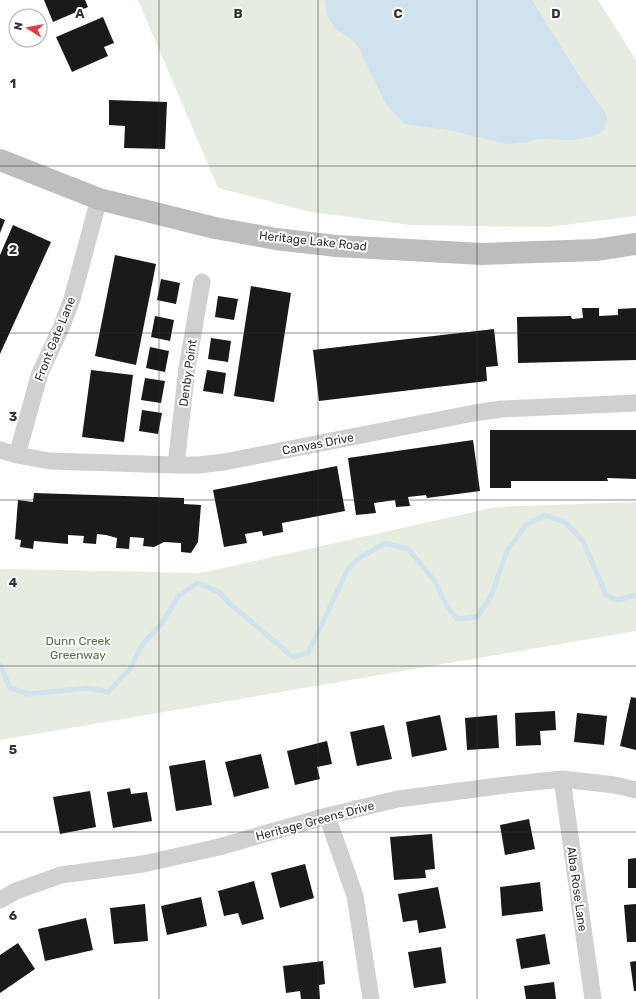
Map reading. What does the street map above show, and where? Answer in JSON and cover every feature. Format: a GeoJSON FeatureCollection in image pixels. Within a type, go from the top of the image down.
{"type":"FeatureCollection","features":[{"type":"Feature","properties":{"kind":"main road","name":"Heritage Lake Road"},"geometry":{"type":"LineString","coordinates":[[0,160],[99,199],[215,228],[276,239],[336,246],[482,254],[596,250],[636,244]]}},
{"type":"Feature","properties":{"kind":"street","name":"Front Gate Lane"},"geometry":{"type":"LineString","coordinates":[[17,455],[40,373],[61,328],[72,299],[99,199]]}},
{"type":"Feature","properties":{"kind":"street","name":"Denby Point"},"geometry":{"type":"LineString","coordinates":[[176,465],[188,368],[202,282]]}},
{"type":"Feature","properties":{"kind":"street","name":"Canvas Drive"},"geometry":{"type":"LineString","coordinates":[[0,450],[49,461],[199,465],[224,462],[474,413],[502,409],[636,403]]}},
{"type":"Feature","properties":{"kind":"street","name":"Heritage Greens Drive"},"geometry":{"type":"LineString","coordinates":[[0,900],[16,890],[61,875],[158,861],[219,847],[327,816],[398,799],[562,779],[615,785],[636,790]]}},
{"type":"Feature","properties":{"kind":"street","name":"Alba Rose Lane"},"geometry":{"type":"LineString","coordinates":[[562,779],[593,999]]}},
{"type":"Feature","properties":{"kind":"street"},"geometry":{"type":"LineString","coordinates":[[327,816],[355,896],[371,999]]}},
{"type":"Feature","properties":{"kind":"green space"},"geometry":{"type":"Polygon","coordinates":[[[138,0],[598,0],[636,60],[636,216],[548,227],[410,225],[311,212],[218,188],[138,0]]]}},
{"type":"Feature","properties":{"kind":"green space","name":"Dunn Creek Greenway"},"geometry":{"type":"Polygon","coordinates":[[[636,502],[636,631],[0,740],[0,569],[201,573],[496,507],[636,502]]]}},
{"type":"Feature","properties":{"kind":"water"},"geometry":{"type":"Polygon","coordinates":[[[325,0],[532,0],[580,77],[606,114],[607,119],[604,130],[590,137],[572,140],[535,139],[529,142],[507,144],[449,130],[404,124],[386,104],[359,48],[352,40],[336,29],[327,16],[325,0]]]}},
{"type":"Feature","properties":{"kind":"building"},"geometry":{"type":"Polygon","coordinates":[[[44,0],[85,0],[88,7],[53,22],[44,0]]]}},
{"type":"Feature","properties":{"kind":"building"},"geometry":{"type":"Polygon","coordinates":[[[103,17],[114,43],[104,47],[108,56],[72,72],[56,37],[103,17]]]}},
{"type":"Feature","properties":{"kind":"building"},"geometry":{"type":"Polygon","coordinates":[[[109,100],[167,102],[165,149],[124,148],[125,126],[109,125],[109,100]]]}},
{"type":"Feature","properties":{"kind":"building"},"geometry":{"type":"Polygon","coordinates":[[[0,218],[5,220],[0,233],[0,218]]]}},
{"type":"Feature","properties":{"kind":"building"},"geometry":{"type":"Polygon","coordinates":[[[13,225],[51,242],[0,354],[0,255],[13,225]]]}},
{"type":"Feature","properties":{"kind":"building"},"geometry":{"type":"Polygon","coordinates":[[[115,255],[156,264],[136,365],[95,356],[115,255]]]}},
{"type":"Feature","properties":{"kind":"building"},"geometry":{"type":"Polygon","coordinates":[[[161,279],[180,283],[176,304],[157,300],[161,279]]]}},
{"type":"Feature","properties":{"kind":"building"},"geometry":{"type":"Polygon","coordinates":[[[251,286],[291,293],[274,402],[234,396],[251,286]]]}},
{"type":"Feature","properties":{"kind":"building"},"geometry":{"type":"Polygon","coordinates":[[[218,296],[238,299],[234,320],[215,317],[218,296]]]}},
{"type":"Feature","properties":{"kind":"building"},"geometry":{"type":"Polygon","coordinates":[[[582,308],[599,308],[599,316],[618,315],[618,309],[636,308],[636,360],[518,363],[517,317],[571,316],[572,319],[583,318],[582,308]]]}},
{"type":"Feature","properties":{"kind":"building"},"geometry":{"type":"Polygon","coordinates":[[[155,316],[174,320],[170,341],[151,337],[155,316]]]}},
{"type":"Feature","properties":{"kind":"building"},"geometry":{"type":"Polygon","coordinates":[[[494,329],[498,366],[486,367],[487,381],[319,401],[313,350],[494,329]]]}},
{"type":"Feature","properties":{"kind":"building"},"geometry":{"type":"Polygon","coordinates":[[[211,338],[231,341],[228,362],[208,359],[211,338]]]}},
{"type":"Feature","properties":{"kind":"building"},"geometry":{"type":"Polygon","coordinates":[[[150,347],[169,351],[165,372],[146,368],[150,347]]]}},
{"type":"Feature","properties":{"kind":"building"},"geometry":{"type":"Polygon","coordinates":[[[91,370],[133,375],[124,442],[82,437],[91,370]]]}},
{"type":"Feature","properties":{"kind":"building"},"geometry":{"type":"Polygon","coordinates":[[[207,370],[226,373],[223,394],[203,391],[207,370]]]}},
{"type":"Feature","properties":{"kind":"building"},"geometry":{"type":"Polygon","coordinates":[[[145,378],[165,381],[161,403],[141,400],[145,378]]]}},
{"type":"Feature","properties":{"kind":"building"},"geometry":{"type":"Polygon","coordinates":[[[142,410],[162,413],[158,434],[139,431],[142,410]]]}},
{"type":"Feature","properties":{"kind":"building"},"geometry":{"type":"Polygon","coordinates":[[[490,430],[636,430],[636,479],[607,478],[608,481],[511,481],[511,488],[490,488],[490,430]]]}},
{"type":"Feature","properties":{"kind":"building"},"geometry":{"type":"Polygon","coordinates":[[[473,440],[480,491],[427,498],[426,495],[408,497],[410,506],[396,507],[395,500],[374,503],[376,513],[356,515],[348,458],[473,440]]]}},
{"type":"Feature","properties":{"kind":"building"},"geometry":{"type":"Polygon","coordinates":[[[337,466],[345,511],[282,523],[283,532],[263,536],[262,531],[245,534],[247,543],[224,547],[213,490],[337,466]]]}},
{"type":"Feature","properties":{"kind":"building"},"geometry":{"type":"Polygon","coordinates":[[[34,493],[184,498],[184,504],[201,505],[198,542],[191,553],[181,552],[181,543],[164,542],[154,547],[143,546],[144,538],[130,537],[129,549],[116,548],[117,538],[97,534],[96,544],[83,543],[84,536],[68,535],[68,544],[34,541],[33,549],[20,547],[21,540],[15,539],[18,500],[33,502],[34,493]]]}},
{"type":"Feature","properties":{"kind":"building"},"geometry":{"type":"Polygon","coordinates":[[[631,697],[636,698],[636,750],[620,746],[631,697]]]}},
{"type":"Feature","properties":{"kind":"building"},"geometry":{"type":"Polygon","coordinates":[[[555,711],[556,730],[540,731],[541,745],[516,746],[515,713],[555,711]]]}},
{"type":"Feature","properties":{"kind":"building"},"geometry":{"type":"Polygon","coordinates":[[[577,713],[607,716],[604,745],[574,742],[577,713]]]}},
{"type":"Feature","properties":{"kind":"building"},"geometry":{"type":"Polygon","coordinates":[[[440,715],[447,750],[412,757],[406,722],[440,715]]]}},
{"type":"Feature","properties":{"kind":"building"},"geometry":{"type":"Polygon","coordinates":[[[497,715],[499,748],[467,750],[465,718],[497,715]]]}},
{"type":"Feature","properties":{"kind":"building"},"geometry":{"type":"Polygon","coordinates":[[[384,725],[392,759],[357,766],[350,732],[384,725]]]}},
{"type":"Feature","properties":{"kind":"building"},"geometry":{"type":"Polygon","coordinates":[[[327,741],[332,764],[317,767],[320,779],[295,785],[287,751],[327,741]]]}},
{"type":"Feature","properties":{"kind":"building"},"geometry":{"type":"Polygon","coordinates":[[[261,754],[269,788],[234,797],[225,762],[261,754]]]}},
{"type":"Feature","properties":{"kind":"building"},"geometry":{"type":"Polygon","coordinates":[[[205,760],[212,805],[176,811],[169,766],[205,760]]]}},
{"type":"Feature","properties":{"kind":"building"},"geometry":{"type":"Polygon","coordinates":[[[130,788],[131,794],[147,792],[152,821],[113,828],[107,792],[130,788]]]}},
{"type":"Feature","properties":{"kind":"building"},"geometry":{"type":"Polygon","coordinates":[[[90,791],[96,827],[60,834],[53,797],[90,791]]]}},
{"type":"Feature","properties":{"kind":"building"},"geometry":{"type":"Polygon","coordinates":[[[529,819],[535,849],[505,855],[500,825],[529,819]]]}},
{"type":"Feature","properties":{"kind":"building"},"geometry":{"type":"Polygon","coordinates":[[[432,834],[435,869],[425,870],[426,878],[394,880],[390,837],[432,834]]]}},
{"type":"Feature","properties":{"kind":"building"},"geometry":{"type":"Polygon","coordinates":[[[636,858],[636,888],[628,888],[628,859],[636,858]]]}},
{"type":"Feature","properties":{"kind":"building"},"geometry":{"type":"Polygon","coordinates":[[[305,864],[314,898],[280,908],[271,873],[305,864]]]}},
{"type":"Feature","properties":{"kind":"building"},"geometry":{"type":"Polygon","coordinates":[[[254,881],[264,919],[242,925],[238,913],[224,916],[218,891],[254,881]]]}},
{"type":"Feature","properties":{"kind":"building"},"geometry":{"type":"Polygon","coordinates":[[[540,882],[543,911],[502,916],[500,887],[540,882]]]}},
{"type":"Feature","properties":{"kind":"building"},"geometry":{"type":"Polygon","coordinates":[[[438,887],[446,928],[419,933],[417,920],[403,922],[398,894],[438,887]]]}},
{"type":"Feature","properties":{"kind":"building"},"geometry":{"type":"Polygon","coordinates":[[[201,897],[207,926],[167,935],[161,906],[201,897]]]}},
{"type":"Feature","properties":{"kind":"building"},"geometry":{"type":"Polygon","coordinates":[[[145,904],[148,941],[114,944],[110,908],[145,904]]]}},
{"type":"Feature","properties":{"kind":"building"},"geometry":{"type":"Polygon","coordinates":[[[636,904],[636,942],[627,942],[624,905],[636,904]]]}},
{"type":"Feature","properties":{"kind":"building"},"geometry":{"type":"Polygon","coordinates":[[[86,918],[93,950],[45,961],[38,929],[86,918]]]}},
{"type":"Feature","properties":{"kind":"building"},"geometry":{"type":"Polygon","coordinates":[[[545,934],[550,964],[521,969],[516,939],[545,934]]]}},
{"type":"Feature","properties":{"kind":"building"},"geometry":{"type":"Polygon","coordinates":[[[18,943],[35,969],[0,993],[0,955],[18,943]]]}},
{"type":"Feature","properties":{"kind":"building"},"geometry":{"type":"Polygon","coordinates":[[[441,947],[446,983],[414,988],[408,952],[441,947]]]}},
{"type":"Feature","properties":{"kind":"building"},"geometry":{"type":"Polygon","coordinates":[[[323,961],[325,984],[319,985],[320,999],[301,999],[300,991],[286,993],[283,966],[323,961]]]}},
{"type":"Feature","properties":{"kind":"building"},"geometry":{"type":"Polygon","coordinates":[[[636,961],[636,991],[634,991],[630,962],[636,961]]]}},
{"type":"Feature","properties":{"kind":"building"},"geometry":{"type":"Polygon","coordinates":[[[554,982],[556,999],[526,999],[524,986],[554,982]]]}},
{"type":"Feature","properties":{"kind":"waterway"},"geometry":{"type":"LineString","coordinates":[[0,665],[10,688],[29,694],[87,688],[108,692],[130,669],[142,645],[162,623],[179,595],[198,583],[219,592],[229,603],[293,657],[308,653],[348,569],[358,559],[385,543],[408,549],[434,580],[447,606],[457,619],[477,617],[491,596],[507,551],[526,525],[545,515],[566,523],[583,541],[606,595],[618,600],[636,595]]}}]}
